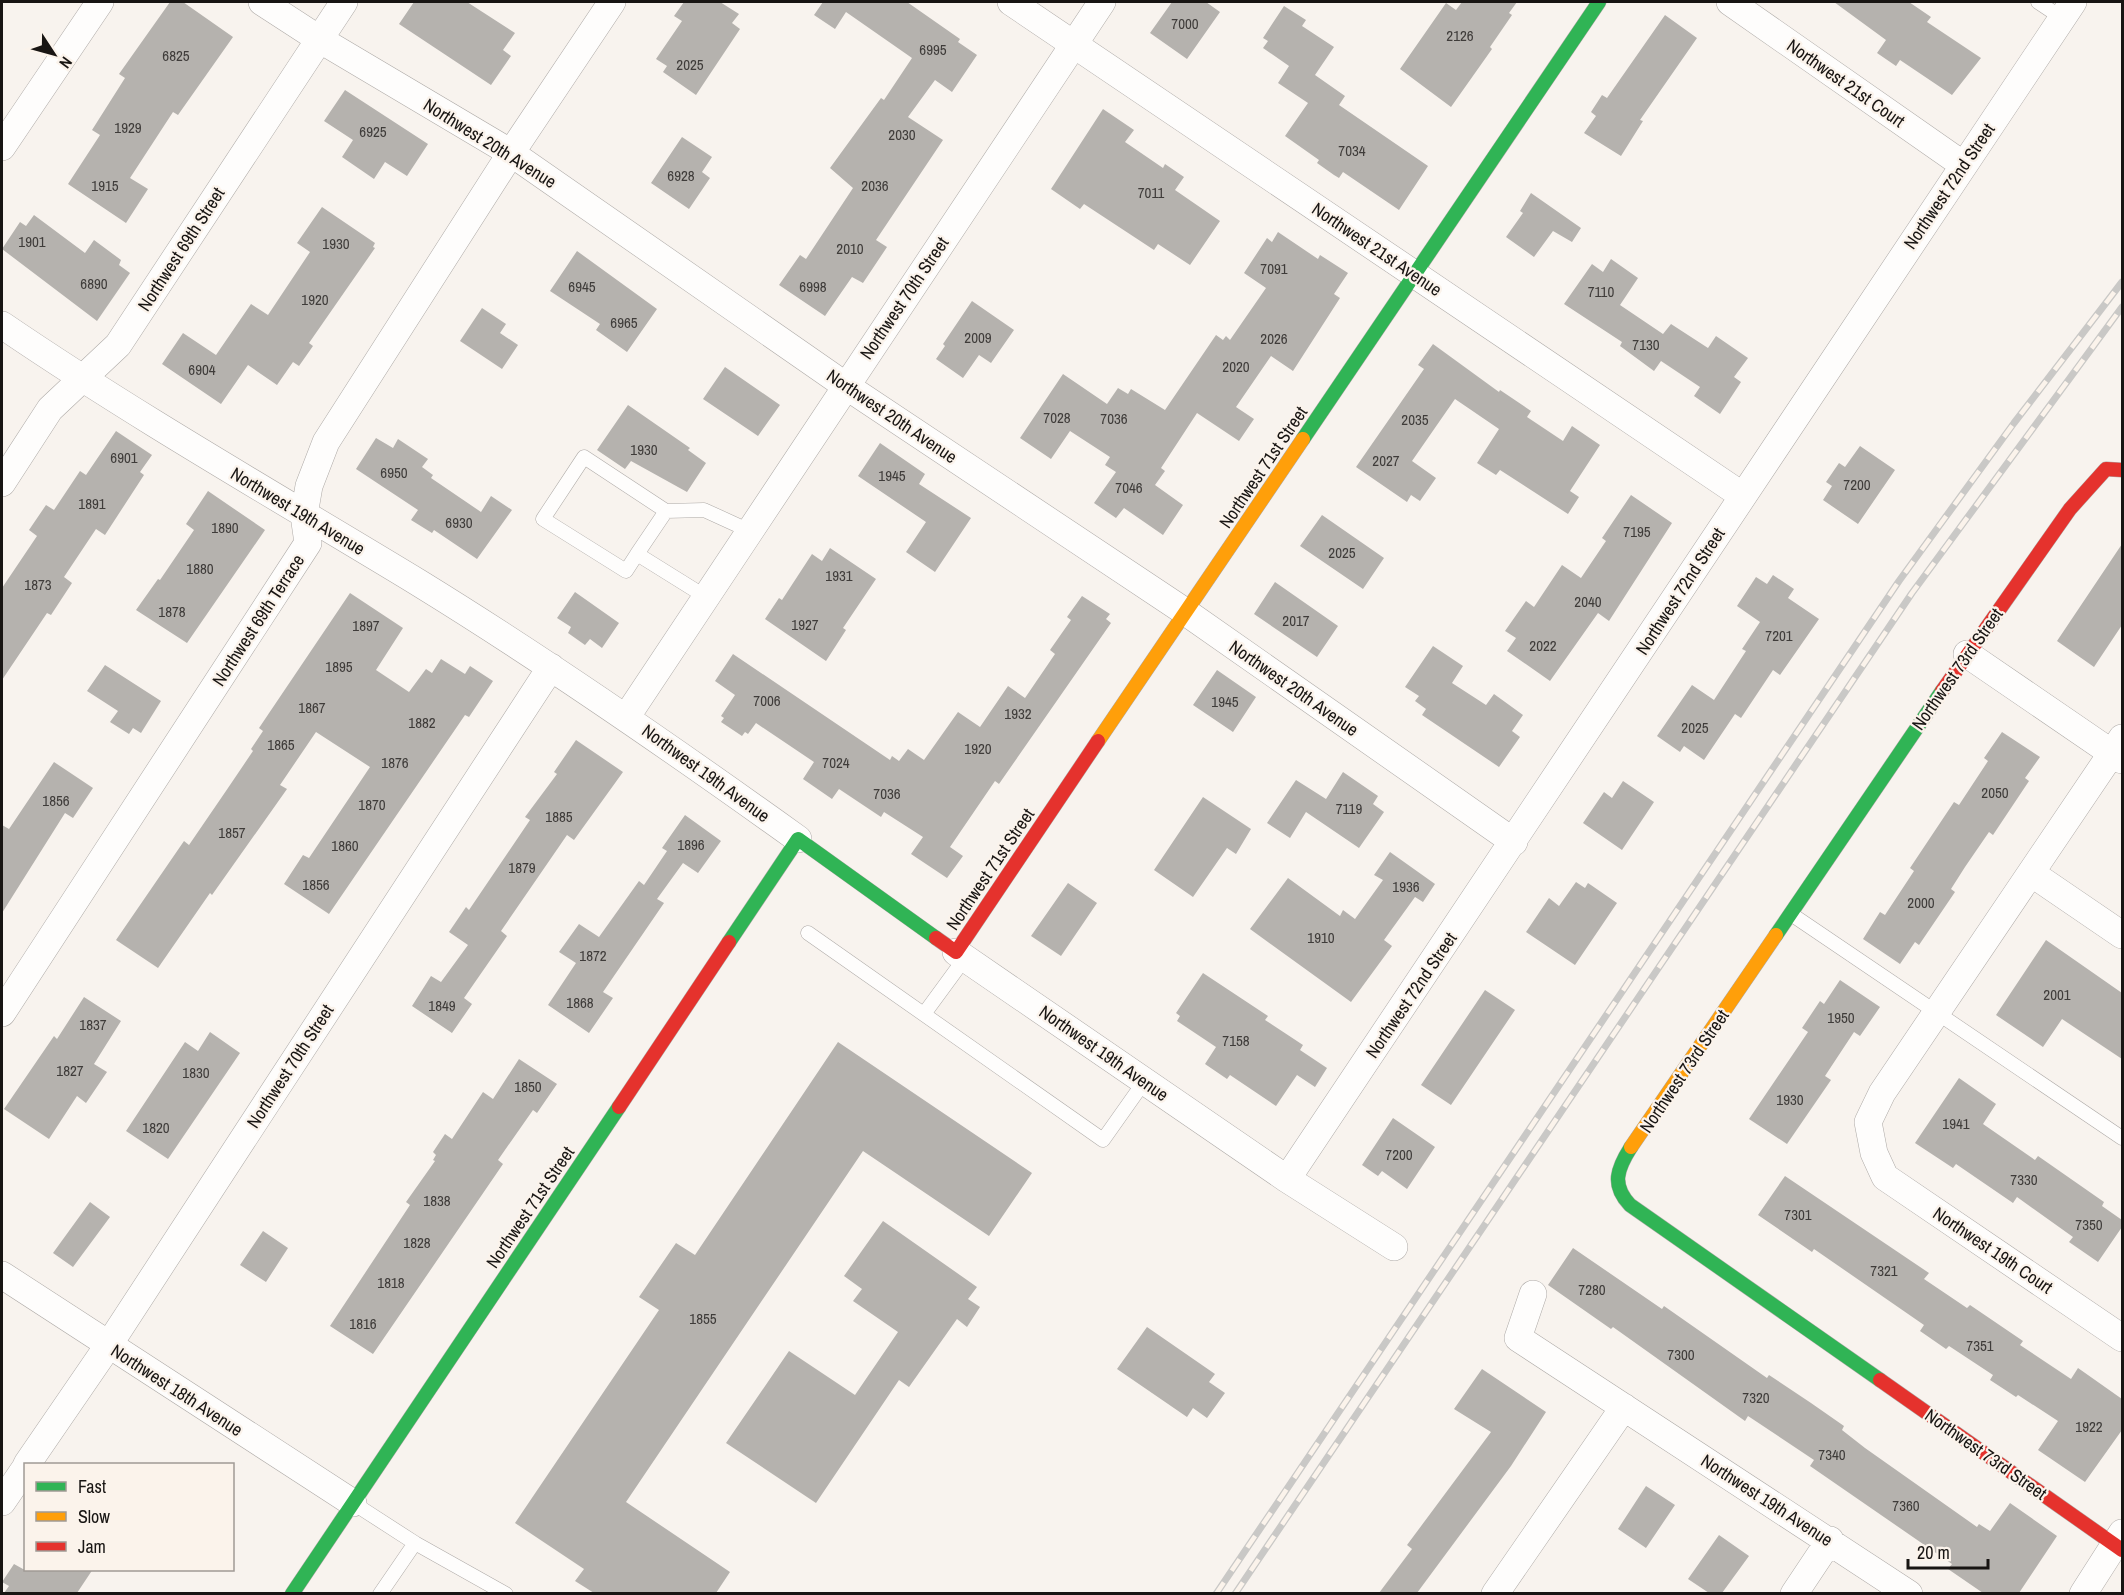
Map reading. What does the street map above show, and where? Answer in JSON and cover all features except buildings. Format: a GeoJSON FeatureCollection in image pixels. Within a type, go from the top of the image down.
{"type":"FeatureCollection","features":[{"type":"Feature","properties":{"kind":"street"},"geometry":{"type":"LineString","coordinates":[[2,147],[100,2]]}},
{"type":"Feature","properties":{"kind":"street","name":"Northwest 20th Avenue"},"geometry":{"type":"LineString","coordinates":[[262,2],[319,39],[511,153],[846,386],[1187,613],[1514,842]]}},
{"type":"Feature","properties":{"kind":"street","name":"Northwest 69th Street"},"geometry":{"type":"LineString","coordinates":[[2,483],[50,410],[118,345],[344,2]]}},
{"type":"Feature","properties":{"kind":"street","name":"Northwest 69th Terrace"},"geometry":{"type":"LineString","coordinates":[[2,1013],[308,543],[304,515],[309,486],[326,442],[511,153],[612,2]]}},
{"type":"Feature","properties":{"kind":"street","name":"Northwest 21st Avenue"},"geometry":{"type":"LineString","coordinates":[[1011,2],[1743,496]]}},
{"type":"Feature","properties":{"kind":"street","name":"Northwest 70th Street"},"geometry":{"type":"LineString","coordinates":[[627,716],[1102,2]]}},
{"type":"Feature","properties":{"kind":"street","name":"Northwest 71st Street"},"geometry":{"type":"LineString","coordinates":[[960,955],[1414,274],[1599,2]]}},
{"type":"Feature","properties":{"kind":"street","name":"Northwest 21st Court"},"geometry":{"type":"LineString","coordinates":[[1730,2],[1962,164]]}},
{"type":"Feature","properties":{"kind":"street","name":"Northwest 72nd Street"},"geometry":{"type":"LineString","coordinates":[[1287,1179],[1514,842],[1962,164],[2067,10]]}},
{"type":"Feature","properties":{"kind":"street","name":"Northwest 19th Avenue"},"geometry":{"type":"LineString","coordinates":[[2,325],[82,380],[419,583],[627,716],[960,955],[1287,1179],[1394,1247]]}},
{"type":"Feature","properties":{"kind":"street","name":"Northwest 73rd Street"},"geometry":{"type":"LineString","coordinates":[[2120,1543],[1630,1205],[1618,1192],[1617,1173],[1932,704],[2070,509],[2106,469],[2122,470]]}},
{"type":"Feature","properties":{"kind":"street"},"geometry":{"type":"LineString","coordinates":[[1936,1014],[2031,873],[2119,751],[1967,654]]}},
{"type":"Feature","properties":{"kind":"street","name":"Northwest 70th Street"},"geometry":{"type":"LineString","coordinates":[[28,1463],[108,1346],[551,667]]}},
{"type":"Feature","properties":{"kind":"street","name":"Northwest 71st Street"},"geometry":{"type":"LineString","coordinates":[[292,1593],[798,839]]}},
{"type":"Feature","properties":{"kind":"street"},"geometry":{"type":"LineString","coordinates":[[2031,873],[2122,935]]}},
{"type":"Feature","properties":{"kind":"street","name":"Northwest 19th Court"},"geometry":{"type":"LineString","coordinates":[[1936,1014],[1882,1093],[1868,1122],[1874,1153],[1886,1177],[2122,1338]]}},
{"type":"Feature","properties":{"kind":"street","name":"Northwest 18th Avenue"},"geometry":{"type":"LineString","coordinates":[[2,1275],[353,1503]]}},
{"type":"Feature","properties":{"kind":"street"},"geometry":{"type":"LineString","coordinates":[[1495,1593],[1624,1407],[1518,1338],[1533,1294]]}},
{"type":"Feature","properties":{"kind":"street","name":"Northwest 19th Avenue"},"geometry":{"type":"LineString","coordinates":[[1624,1407],[1909,1593]]}},
{"type":"Feature","properties":{"kind":"street","name":"Northwest 70th Street"},"geometry":{"type":"LineString","coordinates":[[2,1502],[24,1469]]}},
{"type":"Feature","properties":{"kind":"street"},"geometry":{"type":"LineString","coordinates":[[1794,1593],[1830,1540]]}},
{"type":"Feature","properties":{"kind":"street"},"geometry":{"type":"LineString","coordinates":[[2083,1593],[2120,1543]]}},
{"type":"Feature","properties":{"kind":"lane"},"geometry":{"type":"LineString","coordinates":[[2038,2],[2067,10]]}},
{"type":"Feature","properties":{"kind":"lane"},"geometry":{"type":"LineString","coordinates":[[666,511],[626,571],[543,519],[584,457],[666,511],[704,510],[750,531]]}},
{"type":"Feature","properties":{"kind":"lane"},"geometry":{"type":"LineString","coordinates":[[637,554],[706,597]]}},
{"type":"Feature","properties":{"kind":"lane"},"geometry":{"type":"LineString","coordinates":[[1791,914],[2122,1138]]}},
{"type":"Feature","properties":{"kind":"lane"},"geometry":{"type":"LineString","coordinates":[[808,933],[1103,1140],[1144,1082]]}},
{"type":"Feature","properties":{"kind":"lane"},"geometry":{"type":"LineString","coordinates":[[924,1014],[960,955]]}},
{"type":"Feature","properties":{"kind":"lane"},"geometry":{"type":"LineString","coordinates":[[353,1503],[415,1543],[506,1593]]}},
{"type":"Feature","properties":{"kind":"lane"},"geometry":{"type":"LineString","coordinates":[[380,1593],[415,1543]]}},
{"type":"Feature","properties":{"kind":"railway"},"geometry":{"type":"LineString","coordinates":[[1216,1594],[1899,581],[2014,423],[2122,282]]}},
{"type":"Feature","properties":{"kind":"railway"},"geometry":{"type":"LineString","coordinates":[[1235,1594],[1912,593],[2122,307]]}},
{"type":"Feature","properties":{"kind":"traffic: fast"},"geometry":{"type":"LineString","coordinates":[[1303,439],[1599,2]]}},
{"type":"Feature","properties":{"kind":"traffic: fast"},"geometry":{"type":"LineString","coordinates":[[1776,935],[1942,691]]}},
{"type":"Feature","properties":{"kind":"traffic: fast"},"geometry":{"type":"LineString","coordinates":[[729,942],[798,839],[936,938]]}},
{"type":"Feature","properties":{"kind":"traffic: fast"},"geometry":{"type":"LineString","coordinates":[[292,1594],[619,1107]]}},
{"type":"Feature","properties":{"kind":"traffic: fast"},"geometry":{"type":"LineString","coordinates":[[1631,1147],[1622,1163],[1618,1177],[1620,1191],[1630,1205],[1880,1380]]}},
{"type":"Feature","properties":{"kind":"traffic: slow"},"geometry":{"type":"LineString","coordinates":[[1098,741],[1303,439]]}},
{"type":"Feature","properties":{"kind":"traffic: slow"},"geometry":{"type":"LineString","coordinates":[[1631,1147],[1776,935]]}},
{"type":"Feature","properties":{"kind":"traffic: jam"},"geometry":{"type":"LineString","coordinates":[[1942,691],[2070,509],[2106,469],[2122,470]]}},
{"type":"Feature","properties":{"kind":"traffic: jam"},"geometry":{"type":"LineString","coordinates":[[936,938],[956,952],[1098,741]]}},
{"type":"Feature","properties":{"kind":"traffic: jam"},"geometry":{"type":"LineString","coordinates":[[619,1107],[729,942]]}},
{"type":"Feature","properties":{"kind":"traffic: jam"},"geometry":{"type":"LineString","coordinates":[[1880,1380],[2122,1550]]}}]}
